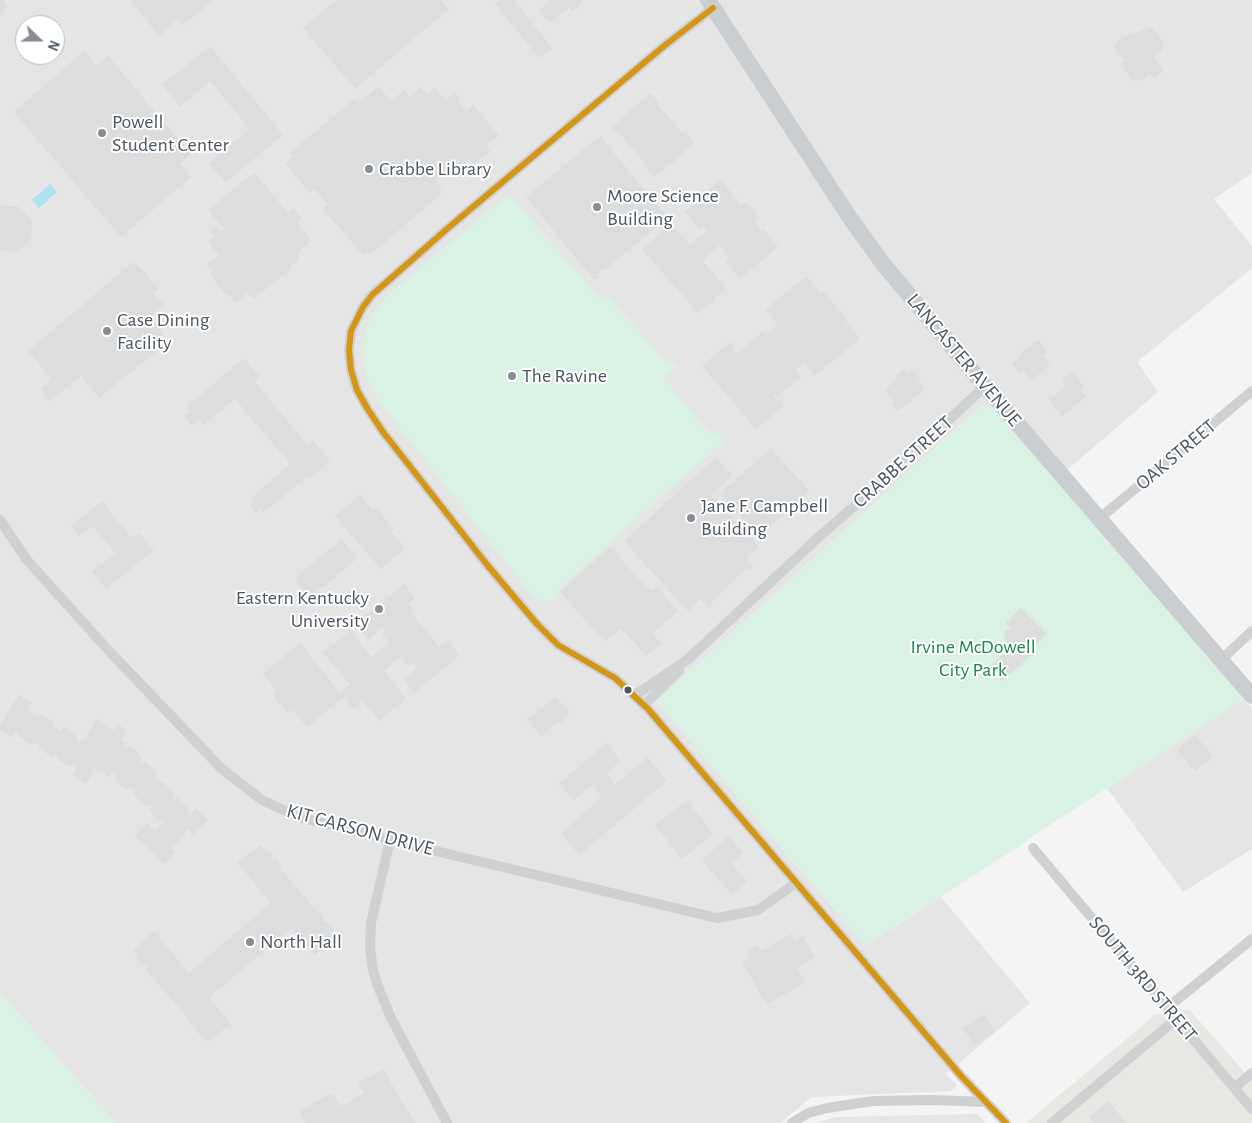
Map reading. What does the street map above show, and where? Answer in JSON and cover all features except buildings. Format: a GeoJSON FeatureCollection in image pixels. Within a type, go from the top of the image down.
{"type":"FeatureCollection","features":[{"type":"Feature","properties":{"kind":"main road","name":"LANCASTER AVENUE"},"geometry":{"type":"LineString","coordinates":[[710,4],[850,218],[884,265],[985,386],[1252,696]]}},
{"type":"Feature","properties":{"kind":"street"},"geometry":{"type":"LineString","coordinates":[[710,4],[664,46],[382,285],[363,307],[350,331],[351,370],[357,390],[366,408],[488,566],[547,635],[571,653],[615,678],[644,705],[796,884],[1006,1123]]}},
{"type":"Feature","properties":{"kind":"street","name":"CRABBE STREET"},"geometry":{"type":"LineString","coordinates":[[634,696],[687,660],[815,541],[894,472],[985,386]]}},
{"type":"Feature","properties":{"kind":"street","name":"OAK STREET"},"geometry":{"type":"LineString","coordinates":[[1100,518],[1252,391]]}},
{"type":"Feature","properties":{"kind":"street","name":"KIT CARSON DRIVE"},"geometry":{"type":"LineString","coordinates":[[0,520],[26,560],[109,651],[222,769],[262,800],[277,807],[302,818],[717,918],[758,910],[796,884]]}},
{"type":"Feature","properties":{"kind":"street"},"geometry":{"type":"LineString","coordinates":[[1221,660],[1252,631]]}},
{"type":"Feature","properties":{"kind":"street","name":"CRABBE STREET"},"geometry":{"type":"LineString","coordinates":[[644,705],[678,672],[687,660]]}},
{"type":"Feature","properties":{"kind":"street"},"geometry":{"type":"LineString","coordinates":[[390,840],[372,923],[370,947],[373,970],[391,1018],[447,1123]]}},
{"type":"Feature","properties":{"kind":"street","name":"SOUTH 3RD STREET"},"geometry":{"type":"LineString","coordinates":[[1033,848],[1252,1109]]}},
{"type":"Feature","properties":{"kind":"street"},"geometry":{"type":"LineString","coordinates":[[1167,1008],[1252,939]]}},
{"type":"Feature","properties":{"kind":"street"},"geometry":{"type":"LineString","coordinates":[[1052,1123],[1176,1019]]}},
{"type":"Feature","properties":{"kind":"street"},"geometry":{"type":"LineString","coordinates":[[1234,1088],[1252,1073]]}},
{"type":"Feature","properties":{"kind":"street"},"geometry":{"type":"LineString","coordinates":[[792,1123],[808,1114],[827,1108],[873,1101],[934,1100],[986,1102]]}},
{"type":"Feature","properties":{"kind":"shaded area","name":"Eastern Kentucky University"},"geometry":{"type":"Polygon","coordinates":[[[0,0],[1252,0],[1252,173],[1214,199],[1252,246],[1252,268],[1137,362],[1158,392],[1058,478],[982,405],[657,701],[866,945],[941,897],[1030,1003],[946,1074],[957,1085],[951,1091],[812,1097],[780,1123],[116,1123],[0,993],[0,0]]]}},
{"type":"Feature","properties":{"kind":"shaded area"},"geometry":{"type":"Polygon","coordinates":[[[1244,699],[1252,709],[1252,849],[1183,892],[1107,788],[1244,699]]]}},
{"type":"Feature","properties":{"kind":"shaded area"},"geometry":{"type":"Polygon","coordinates":[[[1189,1009],[1252,1081],[1252,1123],[1026,1123],[1155,1015],[1189,1009]]]}},
{"type":"Feature","properties":{"kind":"shaded area"},"geometry":{"type":"Polygon","coordinates":[[[977,1114],[985,1123],[817,1123],[835,1117],[977,1114]]]}},
{"type":"Feature","properties":{"kind":"green space","name":"The Ravine"},"geometry":{"type":"Polygon","coordinates":[[[509,194],[599,297],[611,299],[668,364],[672,361],[677,366],[664,379],[709,432],[723,438],[724,444],[717,448],[558,590],[558,597],[554,600],[544,601],[531,595],[376,398],[363,363],[366,332],[370,319],[377,308],[391,292],[509,194]]]}},
{"type":"Feature","properties":{"kind":"green space","name":"Irvine McDowell City Park"},"geometry":{"type":"Polygon","coordinates":[[[982,405],[997,407],[1175,615],[1244,699],[866,945],[657,701],[982,405]]]}},
{"type":"Feature","properties":{"kind":"green space"},"geometry":{"type":"Polygon","coordinates":[[[0,993],[116,1123],[0,1123],[0,993]]]}},
{"type":"Feature","properties":{"kind":"water"},"geometry":{"type":"Polygon","coordinates":[[[50,184],[57,192],[39,208],[32,200],[50,184]]]}},
{"type":"Feature","properties":{"kind":"transit line"},"geometry":{"type":"LineString","coordinates":[[713,8],[664,46],[448,228],[372,295],[363,307],[351,331],[349,350],[351,370],[357,390],[383,432],[488,566],[537,624],[558,645],[615,678],[648,709],[962,1077],[1006,1123]]}},
{"type":"Feature","properties":{"kind":"place","name":"Powell Student Center"},"geometry":{"type":"Point","coordinates":[102,133]}},
{"type":"Feature","properties":{"kind":"place","name":"Crabbe Library"},"geometry":{"type":"Point","coordinates":[369,169]}},
{"type":"Feature","properties":{"kind":"place","name":"Moore Science Building"},"geometry":{"type":"Point","coordinates":[597,207]}},
{"type":"Feature","properties":{"kind":"place","name":"Case Dining Facility"},"geometry":{"type":"Point","coordinates":[107,331]}},
{"type":"Feature","properties":{"kind":"place","name":"The Ravine"},"geometry":{"type":"Point","coordinates":[512,376]}},
{"type":"Feature","properties":{"kind":"place","name":"Jane F. Campbell Building"},"geometry":{"type":"Point","coordinates":[691,518]}},
{"type":"Feature","properties":{"kind":"place","name":"Eastern Kentucky University"},"geometry":{"type":"Point","coordinates":[379,609]}},
{"type":"Feature","properties":{"kind":"place","name":"North Hall"},"geometry":{"type":"Point","coordinates":[250,942]}}]}
